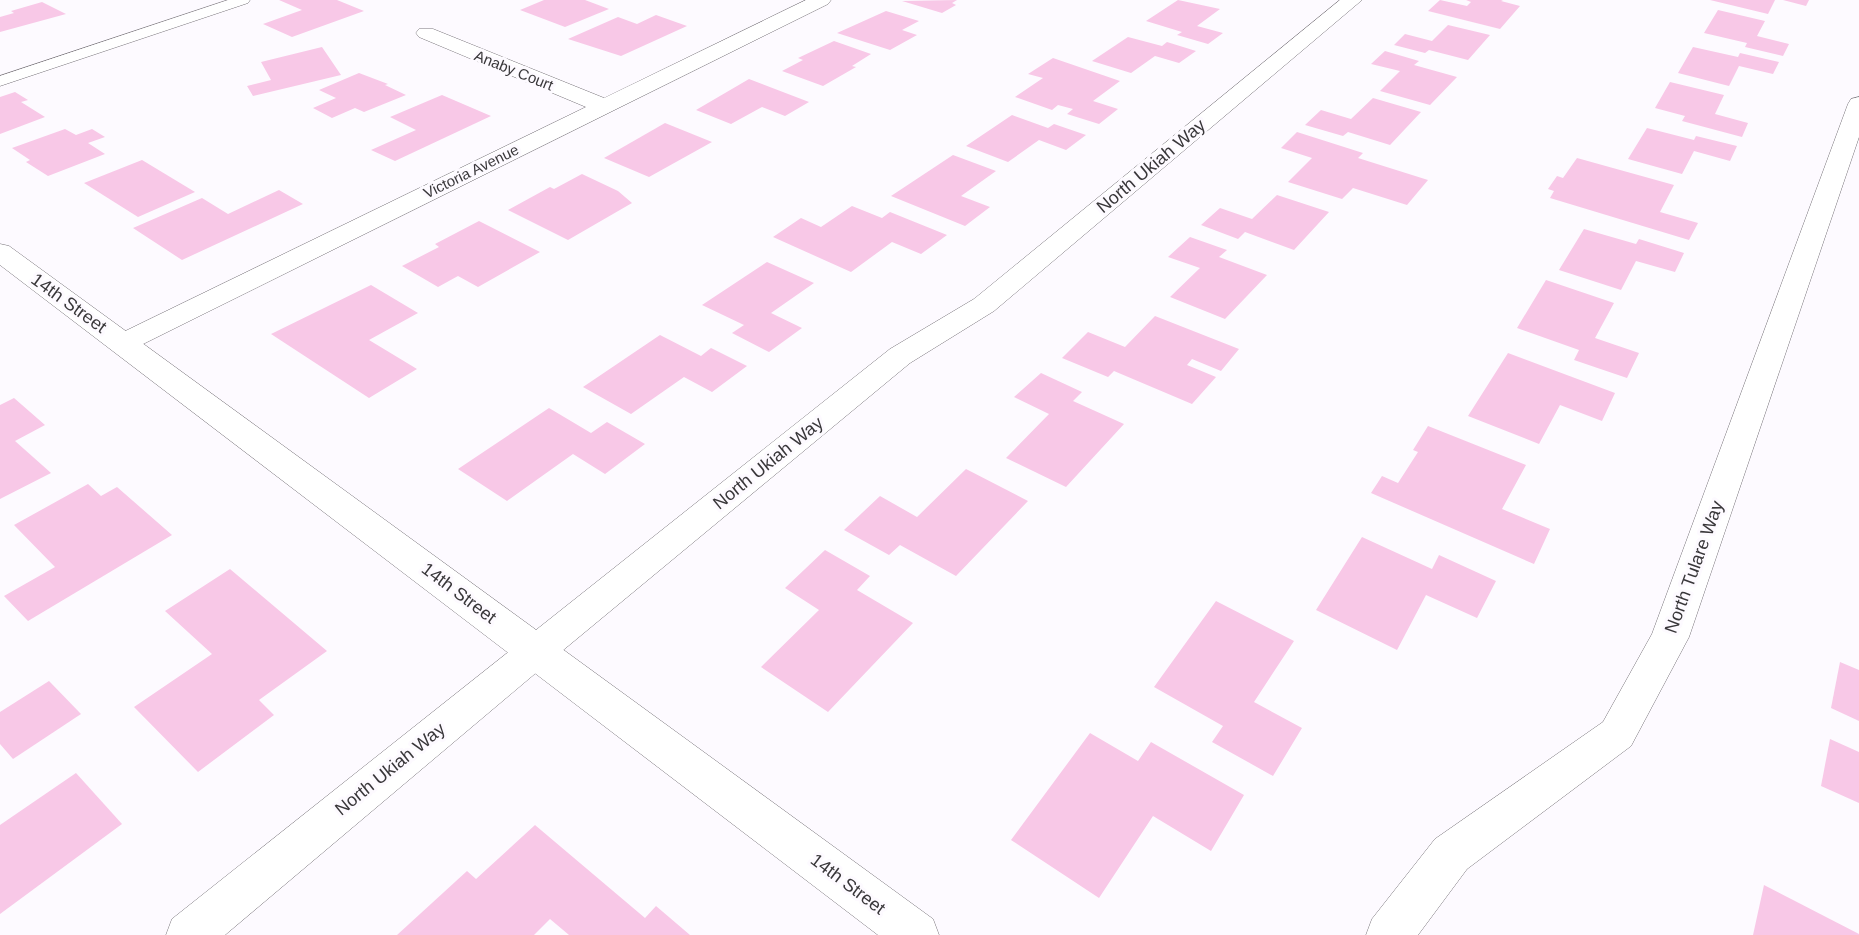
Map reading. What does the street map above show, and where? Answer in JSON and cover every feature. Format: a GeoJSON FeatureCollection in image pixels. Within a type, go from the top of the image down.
{"type":"FeatureCollection","features":[{"type":"Feature","properties":{"kind":"street","name":"Victoria Avenue"},"geometry":{"type":"LineString","coordinates":[[123,343],[821,0]]}},
{"type":"Feature","properties":{"kind":"street","name":"North Ukiah Way"},"geometry":{"type":"LineString","coordinates":[[189,935],[536,650],[900,356],[984,305],[1352,0]]}},
{"type":"Feature","properties":{"kind":"street","name":"Anaby Court"},"geometry":{"type":"LineString","coordinates":[[426,33],[603,106]]}},
{"type":"Feature","properties":{"kind":"street","name":"North Tulare Way"},"geometry":{"type":"LineString","coordinates":[[1389,935],[1451,854],[1617,734],[1670,637],[1859,104]]}},
{"type":"Feature","properties":{"kind":"street","name":"14th Street"},"geometry":{"type":"LineString","coordinates":[[0,252],[916,935]]}},
{"type":"Feature","properties":{"kind":"lane"},"geometry":{"type":"LineString","coordinates":[[0,81],[243,0]]}},
{"type":"Feature","properties":{"kind":"building"},"geometry":{"type":"Polygon","coordinates":[[[279,0],[337,0],[364,11],[292,37],[263,24],[302,10],[279,0]]]}},
{"type":"Feature","properties":{"kind":"building"},"geometry":{"type":"Polygon","coordinates":[[[544,0],[585,0],[609,9],[565,27],[520,10],[544,0]]]}},
{"type":"Feature","properties":{"kind":"building"},"geometry":{"type":"Polygon","coordinates":[[[957,0],[952,3],[956,5],[942,13],[902,1],[957,0]]]}},
{"type":"Feature","properties":{"kind":"building"},"geometry":{"type":"Polygon","coordinates":[[[1178,0],[1220,9],[1197,26],[1223,33],[1208,44],[1177,35],[1182,32],[1146,21],[1178,0]]]}},
{"type":"Feature","properties":{"kind":"building"},"geometry":{"type":"Polygon","coordinates":[[[1440,0],[1467,6],[1471,2],[1466,0],[1503,0],[1501,1],[1520,6],[1500,29],[1428,11],[1440,0]]]}},
{"type":"Feature","properties":{"kind":"building"},"geometry":{"type":"Polygon","coordinates":[[[1710,0],[1775,0],[1768,14],[1710,0]]]}},
{"type":"Feature","properties":{"kind":"building"},"geometry":{"type":"Polygon","coordinates":[[[1783,0],[1809,0],[1806,6],[1783,0]]]}},
{"type":"Feature","properties":{"kind":"building"},"geometry":{"type":"Polygon","coordinates":[[[42,2],[66,14],[0,32],[0,17],[14,13],[11,11],[42,2]]]}},
{"type":"Feature","properties":{"kind":"building"},"geometry":{"type":"Polygon","coordinates":[[[1718,10],[1765,21],[1757,36],[1789,44],[1783,56],[1745,47],[1747,43],[1704,33],[1718,10]]]}},
{"type":"Feature","properties":{"kind":"building"},"geometry":{"type":"Polygon","coordinates":[[[886,11],[919,21],[902,30],[917,35],[890,50],[837,33],[886,11]]]}},
{"type":"Feature","properties":{"kind":"building"},"geometry":{"type":"Polygon","coordinates":[[[656,15],[687,26],[621,56],[568,39],[618,17],[637,24],[656,15]]]}},
{"type":"Feature","properties":{"kind":"building"},"geometry":{"type":"Polygon","coordinates":[[[1448,25],[1490,35],[1468,60],[1429,50],[1425,53],[1394,45],[1405,34],[1432,41],[1448,25]]]}},
{"type":"Feature","properties":{"kind":"building"},"geometry":{"type":"Polygon","coordinates":[[[1128,37],[1162,46],[1167,42],[1196,51],[1179,63],[1155,56],[1131,73],[1092,61],[1128,37]]]}},
{"type":"Feature","properties":{"kind":"building"},"geometry":{"type":"Polygon","coordinates":[[[834,41],[871,54],[852,66],[856,67],[823,86],[782,71],[803,60],[798,58],[834,41]]]}},
{"type":"Feature","properties":{"kind":"building"},"geometry":{"type":"Polygon","coordinates":[[[322,47],[341,75],[253,96],[247,86],[271,80],[261,62],[322,47]]]}},
{"type":"Feature","properties":{"kind":"building"},"geometry":{"type":"Polygon","coordinates":[[[1693,47],[1738,57],[1740,53],[1779,62],[1773,74],[1739,66],[1729,86],[1678,73],[1693,47]]]}},
{"type":"Feature","properties":{"kind":"building"},"geometry":{"type":"Polygon","coordinates":[[[1385,51],[1419,61],[1414,65],[1457,77],[1430,105],[1380,91],[1400,71],[1371,64],[1385,51]]]}},
{"type":"Feature","properties":{"kind":"building"},"geometry":{"type":"Polygon","coordinates":[[[1053,58],[1120,81],[1093,101],[1118,109],[1099,124],[1067,114],[1073,109],[1058,105],[1052,110],[1015,97],[1043,78],[1028,74],[1053,58]]]}},
{"type":"Feature","properties":{"kind":"building"},"geometry":{"type":"Polygon","coordinates":[[[359,73],[388,84],[385,85],[406,95],[364,112],[355,108],[332,118],[313,108],[336,98],[319,90],[359,73]]]}},
{"type":"Feature","properties":{"kind":"building"},"geometry":{"type":"Polygon","coordinates":[[[749,79],[809,102],[785,116],[762,107],[731,124],[696,110],[749,79]]]}},
{"type":"Feature","properties":{"kind":"building"},"geometry":{"type":"Polygon","coordinates":[[[1670,82],[1724,95],[1715,114],[1748,123],[1742,137],[1682,121],[1685,116],[1655,108],[1670,82]]]}},
{"type":"Feature","properties":{"kind":"building"},"geometry":{"type":"Polygon","coordinates":[[[15,92],[28,100],[21,102],[45,117],[0,134],[0,97],[15,92]]]}},
{"type":"Feature","properties":{"kind":"building"},"geometry":{"type":"Polygon","coordinates":[[[442,95],[491,116],[395,161],[371,150],[416,130],[390,117],[442,95]]]}},
{"type":"Feature","properties":{"kind":"building"},"geometry":{"type":"Polygon","coordinates":[[[1373,98],[1421,112],[1390,145],[1348,132],[1343,136],[1305,125],[1321,110],[1351,119],[1373,98]]]}},
{"type":"Feature","properties":{"kind":"building"},"geometry":{"type":"Polygon","coordinates":[[[1012,115],[1048,128],[1054,124],[1086,135],[1066,150],[1039,140],[1008,162],[966,146],[1012,115]]]}},
{"type":"Feature","properties":{"kind":"building"},"geometry":{"type":"Polygon","coordinates":[[[665,123],[712,142],[649,177],[604,158],[665,123]]]}},
{"type":"Feature","properties":{"kind":"building"},"geometry":{"type":"Polygon","coordinates":[[[1647,128],[1694,140],[1696,136],[1737,146],[1730,161],[1694,151],[1682,174],[1628,159],[1647,128]]]}},
{"type":"Feature","properties":{"kind":"building"},"geometry":{"type":"Polygon","coordinates":[[[65,129],[76,135],[92,129],[105,137],[88,143],[105,154],[48,176],[26,162],[30,160],[12,148],[65,129]]]}},
{"type":"Feature","properties":{"kind":"building"},"geometry":{"type":"Polygon","coordinates":[[[1297,132],[1363,153],[1358,158],[1428,180],[1407,205],[1353,188],[1342,199],[1288,182],[1312,158],[1281,148],[1297,132]]]}},
{"type":"Feature","properties":{"kind":"building"},"geometry":{"type":"Polygon","coordinates":[[[953,155],[996,171],[961,196],[990,207],[965,226],[891,196],[953,155]]]}},
{"type":"Feature","properties":{"kind":"building"},"geometry":{"type":"Polygon","coordinates":[[[1577,158],[1674,185],[1660,212],[1698,223],[1689,240],[1550,198],[1554,191],[1548,189],[1557,176],[1563,178],[1577,158]]]}},
{"type":"Feature","properties":{"kind":"building"},"geometry":{"type":"Polygon","coordinates":[[[142,160],[195,192],[138,217],[84,183],[142,160]]]}},
{"type":"Feature","properties":{"kind":"building"},"geometry":{"type":"Polygon","coordinates":[[[582,174],[618,191],[632,203],[568,240],[508,210],[550,187],[554,189],[582,174]]]}},
{"type":"Feature","properties":{"kind":"building"},"geometry":{"type":"Polygon","coordinates":[[[279,190],[303,204],[182,260],[133,228],[202,198],[228,214],[279,190]]]}},
{"type":"Feature","properties":{"kind":"building"},"geometry":{"type":"Polygon","coordinates":[[[1277,195],[1329,212],[1294,250],[1245,232],[1238,239],[1201,225],[1220,208],[1252,219],[1277,195]]]}},
{"type":"Feature","properties":{"kind":"building"},"geometry":{"type":"Polygon","coordinates":[[[852,206],[882,218],[890,212],[947,235],[921,254],[892,242],[851,272],[773,237],[801,218],[821,227],[852,206]]]}},
{"type":"Feature","properties":{"kind":"building"},"geometry":{"type":"Polygon","coordinates":[[[479,221],[540,252],[478,287],[458,276],[438,287],[402,266],[439,247],[435,244],[479,221]]]}},
{"type":"Feature","properties":{"kind":"building"},"geometry":{"type":"Polygon","coordinates":[[[1584,229],[1636,244],[1639,239],[1684,253],[1675,272],[1636,261],[1621,290],[1559,270],[1584,229]]]}},
{"type":"Feature","properties":{"kind":"building"},"geometry":{"type":"Polygon","coordinates":[[[1190,237],[1227,250],[1219,257],[1267,275],[1225,319],[1170,297],[1200,268],[1168,257],[1190,237]]]}},
{"type":"Feature","properties":{"kind":"building"},"geometry":{"type":"Polygon","coordinates":[[[767,262],[814,283],[771,313],[802,328],[769,352],[732,333],[744,325],[702,305],[767,262]]]}},
{"type":"Feature","properties":{"kind":"building"},"geometry":{"type":"Polygon","coordinates":[[[1546,280],[1614,303],[1595,338],[1639,353],[1627,378],[1574,360],[1579,350],[1517,328],[1546,280]]]}},
{"type":"Feature","properties":{"kind":"building"},"geometry":{"type":"Polygon","coordinates":[[[371,285],[418,313],[369,340],[417,369],[369,398],[271,334],[371,285]]]}},
{"type":"Feature","properties":{"kind":"building"},"geometry":{"type":"Polygon","coordinates":[[[1155,316],[1239,349],[1221,371],[1192,359],[1187,365],[1216,377],[1192,404],[1114,371],[1108,377],[1062,358],[1088,332],[1125,347],[1155,316]]]}},
{"type":"Feature","properties":{"kind":"building"},"geometry":{"type":"Polygon","coordinates":[[[660,335],[701,356],[711,348],[747,366],[712,392],[684,377],[631,414],[583,387],[660,335]]]}},
{"type":"Feature","properties":{"kind":"building"},"geometry":{"type":"Polygon","coordinates":[[[1508,353],[1615,393],[1602,421],[1560,405],[1539,444],[1468,416],[1508,353]]]}},
{"type":"Feature","properties":{"kind":"building"},"geometry":{"type":"Polygon","coordinates":[[[1041,373],[1082,392],[1073,401],[1124,424],[1066,487],[1006,458],[1049,414],[1014,397],[1041,373]]]}},
{"type":"Feature","properties":{"kind":"building"},"geometry":{"type":"Polygon","coordinates":[[[14,398],[45,425],[15,441],[51,473],[0,499],[0,405],[14,398]]]}},
{"type":"Feature","properties":{"kind":"building"},"geometry":{"type":"Polygon","coordinates":[[[549,408],[591,433],[607,422],[645,444],[605,474],[573,454],[507,501],[458,469],[549,408]]]}},
{"type":"Feature","properties":{"kind":"building"},"geometry":{"type":"Polygon","coordinates":[[[1428,426],[1526,465],[1502,509],[1550,529],[1534,564],[1371,493],[1382,476],[1398,483],[1418,452],[1413,450],[1428,426]]]}},
{"type":"Feature","properties":{"kind":"building"},"geometry":{"type":"Polygon","coordinates":[[[966,469],[1028,501],[956,576],[900,545],[889,555],[844,530],[880,496],[917,517],[966,469]]]}},
{"type":"Feature","properties":{"kind":"building"},"geometry":{"type":"Polygon","coordinates":[[[88,484],[101,496],[117,487],[172,535],[28,621],[4,596],[55,567],[14,525],[88,484]]]}},
{"type":"Feature","properties":{"kind":"building"},"geometry":{"type":"Polygon","coordinates":[[[1362,537],[1432,569],[1439,555],[1496,581],[1477,618],[1426,595],[1397,650],[1316,610],[1362,537]]]}},
{"type":"Feature","properties":{"kind":"building"},"geometry":{"type":"Polygon","coordinates":[[[825,550],[870,576],[857,590],[913,623],[828,712],[761,667],[819,610],[785,588],[825,550]]]}},
{"type":"Feature","properties":{"kind":"building"},"geometry":{"type":"Polygon","coordinates":[[[230,569],[327,651],[259,700],[274,715],[198,772],[134,707],[212,654],[165,611],[230,569]]]}},
{"type":"Feature","properties":{"kind":"building"},"geometry":{"type":"Polygon","coordinates":[[[1216,601],[1294,641],[1254,702],[1302,728],[1273,776],[1212,742],[1223,726],[1154,687],[1216,601]]]}},
{"type":"Feature","properties":{"kind":"building"},"geometry":{"type":"Polygon","coordinates":[[[1840,662],[1859,670],[1859,721],[1831,708],[1840,662]]]}},
{"type":"Feature","properties":{"kind":"building"},"geometry":{"type":"Polygon","coordinates":[[[49,681],[81,714],[13,759],[0,744],[0,712],[49,681]]]}},
{"type":"Feature","properties":{"kind":"building"},"geometry":{"type":"Polygon","coordinates":[[[1090,733],[1138,761],[1151,742],[1244,795],[1211,851],[1153,816],[1099,898],[1011,840],[1090,733]]]}},
{"type":"Feature","properties":{"kind":"building"},"geometry":{"type":"Polygon","coordinates":[[[1830,739],[1859,752],[1859,803],[1821,786],[1830,739]]]}},
{"type":"Feature","properties":{"kind":"building"},"geometry":{"type":"Polygon","coordinates":[[[76,773],[122,824],[0,914],[0,825],[76,773]]]}},
{"type":"Feature","properties":{"kind":"building"},"geometry":{"type":"Polygon","coordinates":[[[535,825],[645,918],[656,906],[690,935],[569,935],[550,919],[534,935],[397,935],[467,871],[476,879],[535,825]]]}},
{"type":"Feature","properties":{"kind":"building"},"geometry":{"type":"Polygon","coordinates":[[[1764,885],[1859,934],[1859,935],[1753,935],[1764,885]]]}}]}
